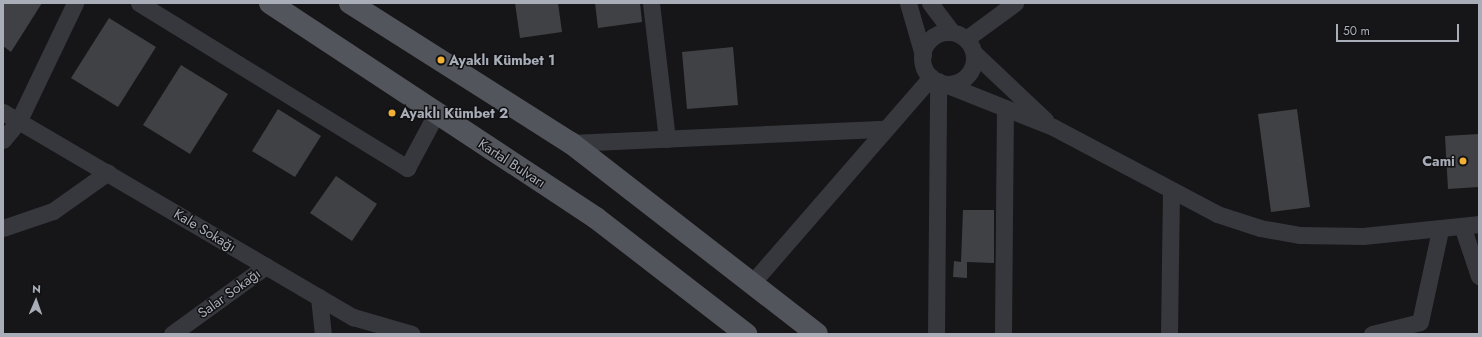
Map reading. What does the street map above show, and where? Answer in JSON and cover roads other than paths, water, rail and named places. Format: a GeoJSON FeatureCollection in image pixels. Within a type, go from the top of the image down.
{"type":"FeatureCollection","features":[{"type":"Feature","properties":{"kind":"main road","name":"Kartal Bulvarı"},"geometry":{"type":"LineString","coordinates":[[270,3],[436,114],[596,218],[746,334]]}},
{"type":"Feature","properties":{"kind":"main road"},"geometry":{"type":"LineString","coordinates":[[350,3],[571,143],[817,334]]}},
{"type":"Feature","properties":{"kind":"street"},"geometry":{"type":"LineString","coordinates":[[3,140],[19,120],[75,3]]}},
{"type":"Feature","properties":{"kind":"street"},"geometry":{"type":"LineString","coordinates":[[138,3],[407,168],[436,114]]}},
{"type":"Feature","properties":{"kind":"street"},"geometry":{"type":"LineString","coordinates":[[651,3],[667,139]]}},
{"type":"Feature","properties":{"kind":"street"},"geometry":{"type":"LineString","coordinates":[[908,3],[923,55],[938,80],[936,334]]}},
{"type":"Feature","properties":{"kind":"street"},"geometry":{"type":"LineString","coordinates":[[930,3],[964,41],[1053,127]]}},
{"type":"Feature","properties":{"kind":"street"},"geometry":{"type":"LineString","coordinates":[[923,55],[936,35],[964,41],[1014,3]]}},
{"type":"Feature","properties":{"kind":"street"},"geometry":{"type":"LineString","coordinates":[[752,284],[885,129],[938,80],[967,76],[964,41]]}},
{"type":"Feature","properties":{"kind":"street"},"geometry":{"type":"LineString","coordinates":[[938,80],[1053,127],[1223,216],[1293,234],[1363,236],[1440,230],[1479,224]]}},
{"type":"Feature","properties":{"kind":"street"},"geometry":{"type":"LineString","coordinates":[[1003,334],[1005,108]]}},
{"type":"Feature","properties":{"kind":"street","name":"Kale Sokağı"},"geometry":{"type":"LineString","coordinates":[[3,112],[108,172],[352,317],[412,334]]}},
{"type":"Feature","properties":{"kind":"street"},"geometry":{"type":"LineString","coordinates":[[571,143],[885,129]]}},
{"type":"Feature","properties":{"kind":"street"},"geometry":{"type":"LineString","coordinates":[[3,228],[53,211],[108,172]]}},
{"type":"Feature","properties":{"kind":"street"},"geometry":{"type":"LineString","coordinates":[[1169,334],[1171,190]]}},
{"type":"Feature","properties":{"kind":"street"},"geometry":{"type":"LineString","coordinates":[[1462,226],[1479,276]]}},
{"type":"Feature","properties":{"kind":"street"},"geometry":{"type":"LineString","coordinates":[[1372,334],[1420,322],[1440,230]]}},
{"type":"Feature","properties":{"kind":"street","name":"Salar Sokağı"},"geometry":{"type":"LineString","coordinates":[[172,334],[266,266]]}},
{"type":"Feature","properties":{"kind":"street"},"geometry":{"type":"LineString","coordinates":[[319,297],[323,334]]}},
{"type":"Feature","properties":{"kind":"place","name":"Ayaklı Kümbet 1"},"geometry":{"type":"Point","coordinates":[441,60]}},
{"type":"Feature","properties":{"kind":"place","name":"Ayaklı Kümbet 2"},"geometry":{"type":"Point","coordinates":[392,113]}},
{"type":"Feature","properties":{"kind":"place","name":"Cami"},"geometry":{"type":"Point","coordinates":[1463,161]}}]}
